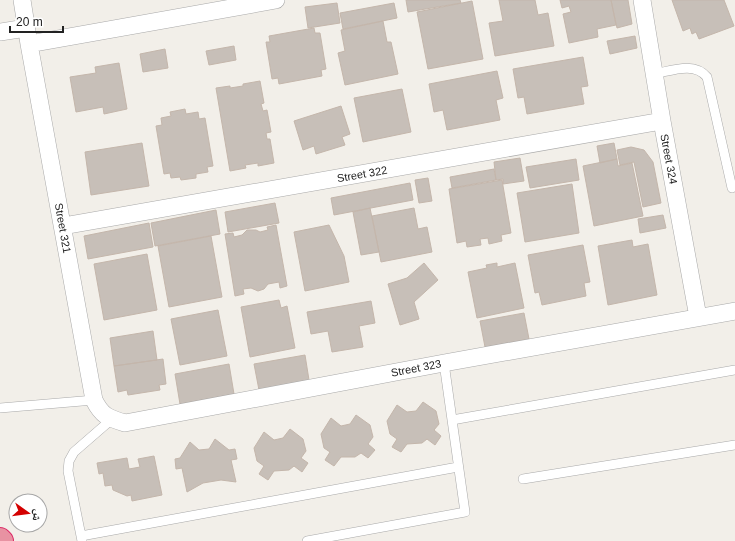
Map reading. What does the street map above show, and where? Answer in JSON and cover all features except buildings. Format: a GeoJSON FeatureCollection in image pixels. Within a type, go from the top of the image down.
{"type":"FeatureCollection","features":[{"type":"Feature","properties":{"kind":"street","name":"Street 321"},"geometry":{"type":"LineString","coordinates":[[22,0],[62,226],[102,410]]}},
{"type":"Feature","properties":{"kind":"street"},"geometry":{"type":"LineString","coordinates":[[29,44],[276,0]]}},
{"type":"Feature","properties":{"kind":"street","name":"Street 324"},"geometry":{"type":"LineString","coordinates":[[642,0],[662,121],[698,317]]}},
{"type":"Feature","properties":{"kind":"street"},"geometry":{"type":"LineString","coordinates":[[0,32],[26,28]]}},
{"type":"Feature","properties":{"kind":"street","name":"Street 322"},"geometry":{"type":"LineString","coordinates":[[62,226],[662,121]]}},
{"type":"Feature","properties":{"kind":"street","name":"Street 323"},"geometry":{"type":"LineString","coordinates":[[102,410],[125,423],[444,363],[735,311]]}},
{"type":"Feature","properties":{"kind":"lane"},"geometry":{"type":"LineString","coordinates":[[654,74],[694,68],[700,70],[707,77],[732,188]]}},
{"type":"Feature","properties":{"kind":"lane"},"geometry":{"type":"LineString","coordinates":[[307,541],[465,512],[444,363]]}},
{"type":"Feature","properties":{"kind":"lane"},"geometry":{"type":"LineString","coordinates":[[452,420],[735,370]]}},
{"type":"Feature","properties":{"kind":"lane"},"geometry":{"type":"LineString","coordinates":[[0,408],[102,410]]}},
{"type":"Feature","properties":{"kind":"lane"},"geometry":{"type":"LineString","coordinates":[[102,410],[69,461],[68,471],[82,539],[458,468]]}},
{"type":"Feature","properties":{"kind":"lane"},"geometry":{"type":"LineString","coordinates":[[523,479],[735,445]]}}]}
